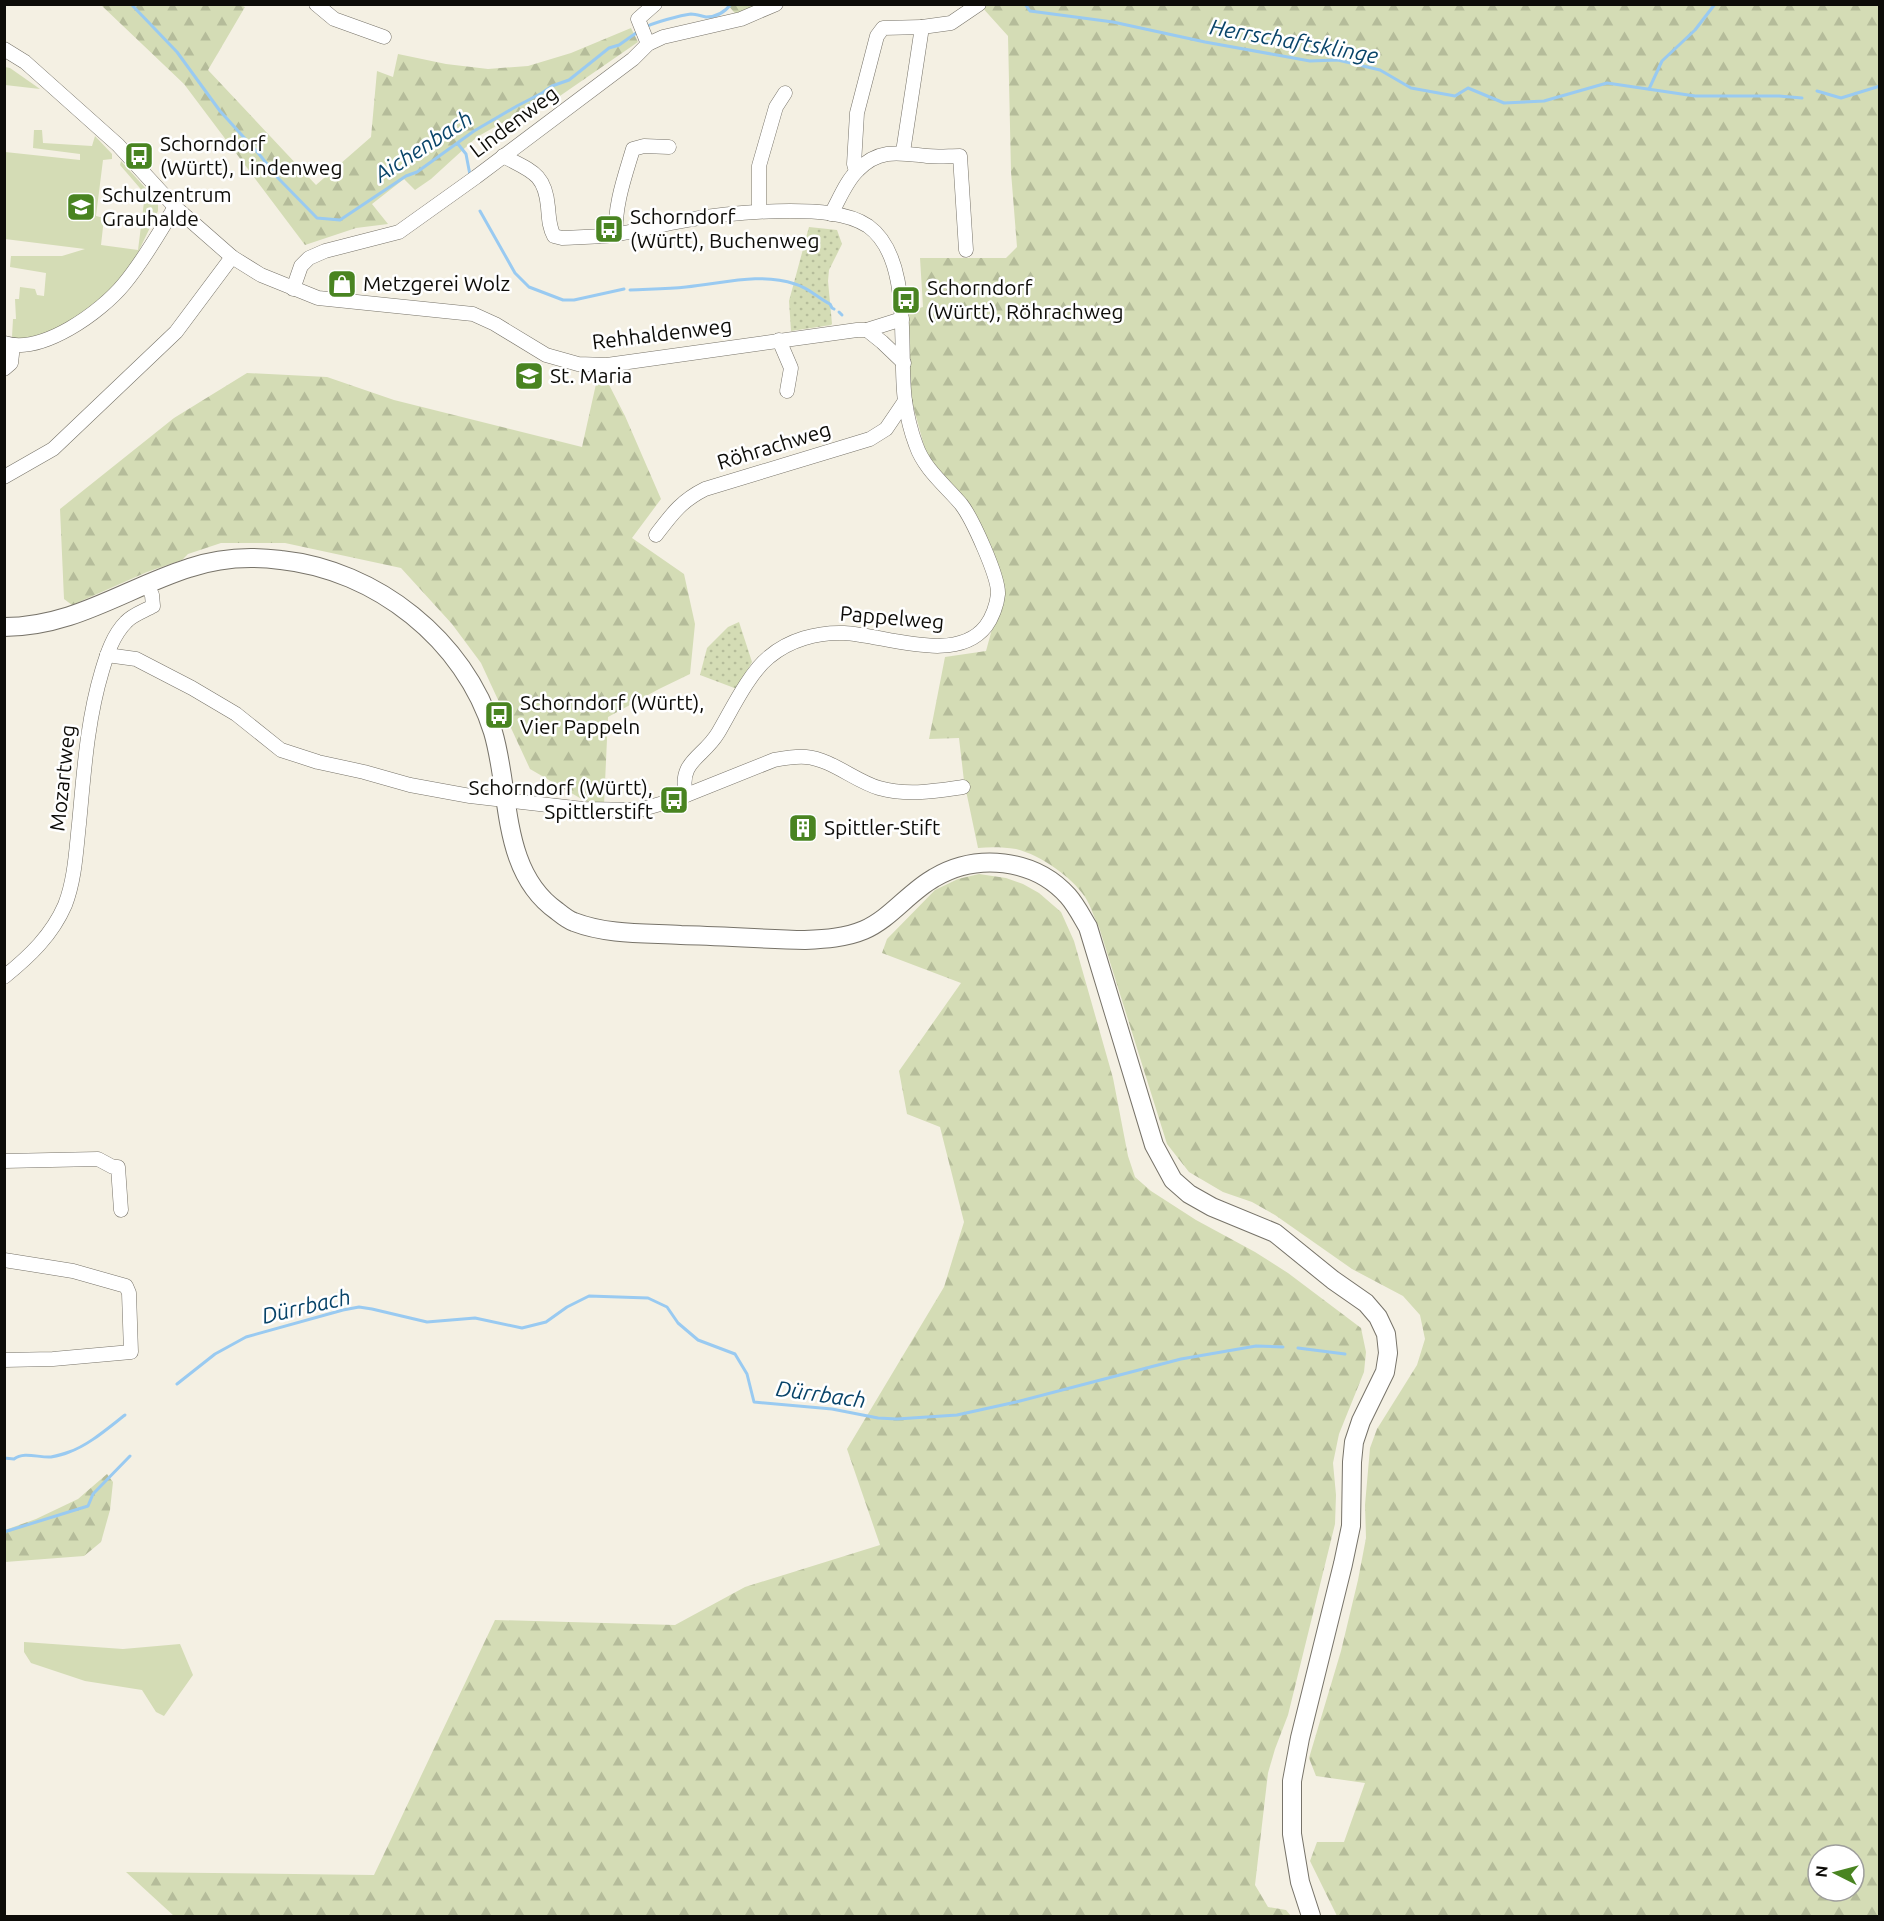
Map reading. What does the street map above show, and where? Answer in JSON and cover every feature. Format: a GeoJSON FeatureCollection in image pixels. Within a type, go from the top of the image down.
{"type":"FeatureCollection","features":[{"type":"Feature","properties":{"kind":"main road"},"geometry":{"type":"LineString","coordinates":[[4,627],[27,627],[64,620],[191,567],[234,559],[281,560],[333,572],[362,583],[403,608],[429,629],[451,653],[475,690],[494,734],[515,851],[531,885],[547,903],[572,922],[605,931],[805,940],[837,938],[866,930],[933,878],[959,866],[981,862],[1009,864],[1032,870],[1054,883],[1069,897],[1088,927],[1154,1145],[1173,1180],[1189,1194],[1212,1207],[1275,1233],[1333,1280],[1366,1303],[1378,1317],[1386,1334],[1388,1353],[1384,1372],[1361,1421],[1354,1442],[1351,1526],[1300,1738],[1292,1781],[1292,1834],[1300,1882],[1311,1917]]}},
{"type":"Feature","properties":{"kind":"street"},"geometry":{"type":"LineString","coordinates":[[315,4],[334,20],[384,37]]}},
{"type":"Feature","properties":{"kind":"street"},"geometry":{"type":"LineString","coordinates":[[648,44],[638,20],[656,4]]}},
{"type":"Feature","properties":{"kind":"street","name":"Lindenweg"},"geometry":{"type":"LineString","coordinates":[[292,289],[301,266],[309,258],[325,250],[399,232],[633,59],[648,44],[672,35],[741,19],[776,4]]}},
{"type":"Feature","properties":{"kind":"street"},"geometry":{"type":"LineString","coordinates":[[856,171],[854,164],[857,113],[877,36],[883,28],[922,27],[951,23],[979,4]]}},
{"type":"Feature","properties":{"kind":"street"},"geometry":{"type":"LineString","coordinates":[[903,152],[922,27]]}},
{"type":"Feature","properties":{"kind":"street","name":"Rehhaldenweg"},"geometry":{"type":"LineString","coordinates":[[4,49],[32,68],[118,145],[175,207],[232,257],[261,275],[292,289],[318,297],[472,314],[495,324],[546,355],[578,364],[607,364],[837,332],[867,330],[902,319]]}},
{"type":"Feature","properties":{"kind":"street"},"geometry":{"type":"LineString","coordinates":[[759,211],[759,166],[776,107],[785,93]]}},
{"type":"Feature","properties":{"kind":"street"},"geometry":{"type":"LineString","coordinates":[[616,234],[618,204],[633,149],[644,146],[669,147]]}},
{"type":"Feature","properties":{"kind":"street"},"geometry":{"type":"LineString","coordinates":[[831,214],[856,171],[872,158],[903,152],[930,156],[960,156],[966,250]]}},
{"type":"Feature","properties":{"kind":"street","name":"Pappelweg"},"geometry":{"type":"LineString","coordinates":[[503,156],[534,172],[542,182],[547,191],[550,229],[554,236],[562,238],[616,234],[688,220],[759,211],[831,214],[866,225],[879,236],[890,255],[901,300],[905,401],[916,445],[923,461],[964,507],[995,576],[998,593],[988,624],[968,642],[934,646],[846,633],[814,636],[785,646],[768,657],[758,668],[714,740],[685,770],[686,795]]}},
{"type":"Feature","properties":{"kind":"street"},"geometry":{"type":"LineString","coordinates":[[4,369],[11,363],[9,344],[36,344],[58,335],[93,313],[123,286],[145,256],[175,207]]}},
{"type":"Feature","properties":{"kind":"street"},"geometry":{"type":"LineString","coordinates":[[4,477],[53,449],[176,332],[232,257]]}},
{"type":"Feature","properties":{"kind":"street"},"geometry":{"type":"LineString","coordinates":[[867,330],[903,363]]}},
{"type":"Feature","properties":{"kind":"street"},"geometry":{"type":"LineString","coordinates":[[779,340],[791,368],[787,391]]}},
{"type":"Feature","properties":{"kind":"street","name":"Röhrachweg"},"geometry":{"type":"LineString","coordinates":[[656,535],[673,512],[688,497],[705,489],[870,439],[886,429],[905,401]]}},
{"type":"Feature","properties":{"kind":"street","name":"Mozartweg"},"geometry":{"type":"LineString","coordinates":[[4,977],[30,956],[48,935],[65,904],[74,874],[87,736],[97,688],[116,635],[127,621],[153,606],[152,595],[147,584]]}},
{"type":"Feature","properties":{"kind":"street"},"geometry":{"type":"LineString","coordinates":[[107,655],[136,659],[192,688],[236,714],[281,750],[318,762],[410,785],[470,796],[583,809],[639,810],[686,795],[774,760],[790,757],[809,757],[873,786],[894,791],[908,793],[963,787]]}},
{"type":"Feature","properties":{"kind":"street"},"geometry":{"type":"LineString","coordinates":[[4,1161],[98,1159],[113,1167],[118,1167],[121,1209]]}},
{"type":"Feature","properties":{"kind":"street"},"geometry":{"type":"LineString","coordinates":[[4,1260],[125,1280],[129,1293],[131,1352],[53,1359],[4,1360]]}},
{"type":"Feature","properties":{"kind":"green space"},"geometry":{"type":"Polygon","coordinates":[[[238,4],[245,7],[208,70],[316,185],[371,137],[377,71],[393,77],[398,54],[446,64],[488,69],[528,66],[571,53],[631,28],[638,42],[528,118],[521,112],[477,137],[431,179],[415,190],[404,179],[372,204],[388,224],[356,228],[305,245],[184,84],[101,5],[238,4]]]}},
{"type":"Feature","properties":{"kind":"green space"},"geometry":{"type":"Polygon","coordinates":[[[728,5],[771,5],[738,17],[728,5]]]}},
{"type":"Feature","properties":{"kind":"green space"},"geometry":{"type":"Polygon","coordinates":[[[980,5],[1879,5],[1879,1916],[1337,1916],[1310,1861],[1317,1842],[1344,1842],[1365,1783],[1316,1776],[1309,1758],[1341,1651],[1358,1580],[1366,1538],[1365,1505],[1370,1448],[1377,1429],[1417,1365],[1425,1339],[1420,1315],[1403,1296],[1352,1269],[1275,1215],[1252,1202],[1223,1192],[1189,1172],[1167,1144],[1099,927],[1087,901],[1072,881],[1035,856],[1016,849],[978,848],[964,781],[959,738],[929,739],[945,657],[986,651],[1000,600],[1000,579],[926,453],[911,398],[907,311],[923,307],[920,258],[1006,258],[1017,247],[1011,172],[1008,36],[980,5]]]}},
{"type":"Feature","properties":{"kind":"green space"},"geometry":{"type":"Polygon","coordinates":[[[5,67],[10,68],[40,89],[5,85],[5,67]]]}},
{"type":"Feature","properties":{"kind":"green space","name":"Schulzentrum Grauhalde"},"geometry":{"type":"Polygon","coordinates":[[[34,130],[42,130],[43,143],[92,146],[95,136],[112,154],[112,159],[103,160],[96,216],[104,218],[101,245],[138,250],[145,194],[120,165],[121,161],[158,202],[158,211],[130,269],[113,289],[78,318],[36,338],[18,339],[12,337],[13,319],[16,319],[15,299],[19,299],[20,287],[35,289],[37,295],[44,296],[46,273],[10,267],[11,256],[62,256],[85,249],[5,239],[5,152],[80,160],[80,154],[33,148],[34,130]]]}},
{"type":"Feature","properties":{"kind":"green space"},"geometry":{"type":"Polygon","coordinates":[[[809,227],[837,230],[842,244],[829,270],[832,324],[791,331],[789,301],[809,227]]]}},
{"type":"Feature","properties":{"kind":"green space"},"geometry":{"type":"Polygon","coordinates":[[[247,373],[327,377],[394,400],[582,447],[598,375],[604,375],[625,416],[661,499],[632,538],[684,574],[695,624],[690,674],[608,717],[604,805],[585,801],[530,769],[481,663],[452,624],[401,568],[285,543],[221,543],[188,554],[182,560],[147,572],[72,605],[64,599],[60,509],[174,418],[247,373]]]}},
{"type":"Feature","properties":{"kind":"green space"},"geometry":{"type":"Polygon","coordinates":[[[739,622],[752,662],[737,689],[700,675],[707,648],[728,627],[739,622]]]}},
{"type":"Feature","properties":{"kind":"green space"},"geometry":{"type":"Polygon","coordinates":[[[979,874],[1006,878],[1023,884],[1039,893],[1061,912],[1074,941],[1113,1078],[1128,1156],[1135,1177],[1151,1191],[1196,1220],[1288,1273],[1361,1328],[1366,1352],[1364,1372],[1339,1434],[1333,1463],[1336,1495],[1335,1524],[1288,1715],[1268,1773],[1255,1885],[1268,1907],[1286,1910],[1291,1916],[174,1916],[126,1872],[374,1875],[495,1620],[675,1625],[745,1587],[880,1545],[847,1449],[944,1287],[964,1222],[940,1127],[907,1114],[899,1071],[961,983],[882,953],[887,939],[935,890],[958,879],[979,874]]]}},
{"type":"Feature","properties":{"kind":"green space"},"geometry":{"type":"Polygon","coordinates":[[[107,1474],[113,1482],[110,1510],[101,1542],[84,1556],[5,1562],[5,1530],[36,1519],[78,1499],[107,1474]]]}},
{"type":"Feature","properties":{"kind":"green space"},"geometry":{"type":"Polygon","coordinates":[[[24,1642],[123,1649],[180,1644],[193,1675],[164,1716],[156,1712],[142,1690],[85,1681],[31,1663],[24,1652],[24,1642]]]}},
{"type":"Feature","properties":{"kind":"waterway","name":"Aichenbach"},"geometry":{"type":"LineString","coordinates":[[131,4],[177,52],[220,111],[278,178],[317,218],[340,220],[406,176],[417,172],[474,131],[552,86],[569,80],[609,48],[619,45],[639,31]]}},
{"type":"Feature","properties":{"kind":"waterway","name":"Aichenbach"},"geometry":{"type":"LineString","coordinates":[[644,28],[687,15],[713,16],[723,12],[731,4]]}},
{"type":"Feature","properties":{"kind":"waterway","name":"Herrschaftsklinge"},"geometry":{"type":"LineString","coordinates":[[1025,4],[1030,11],[1113,22],[1310,61],[1338,60],[1380,70],[1411,88],[1455,96],[1468,88],[1504,103],[1544,101],[1607,83],[1695,96],[1802,98]]}},
{"type":"Feature","properties":{"kind":"waterway"},"geometry":{"type":"LineString","coordinates":[[1649,89],[1662,61],[1695,30],[1715,4]]}},
{"type":"Feature","properties":{"kind":"waterway","name":"Herrschaftsklinge"},"geometry":{"type":"LineString","coordinates":[[1817,91],[1841,98],[1880,86]]}},
{"type":"Feature","properties":{"kind":"waterway"},"geometry":{"type":"LineString","coordinates":[[458,144],[466,154],[470,175]]}},
{"type":"Feature","properties":{"kind":"waterway"},"geometry":{"type":"LineString","coordinates":[[480,211],[515,273],[529,287],[563,300],[574,300],[624,289]]}},
{"type":"Feature","properties":{"kind":"waterway"},"geometry":{"type":"LineString","coordinates":[[630,290],[679,288],[740,280],[768,279],[800,286],[830,304],[834,309]]}},
{"type":"Feature","properties":{"kind":"waterway"},"geometry":{"type":"LineString","coordinates":[[839,312],[842,315]]}},
{"type":"Feature","properties":{"kind":"waterway","name":"Dürrbach"},"geometry":{"type":"LineString","coordinates":[[177,1384],[215,1354],[246,1337],[343,1310],[359,1307],[427,1322],[475,1318],[522,1328],[546,1322],[567,1307],[589,1296],[648,1298],[667,1307],[678,1323],[698,1340],[735,1354],[747,1374],[754,1402],[832,1409],[878,1418],[957,1415],[1181,1359],[1256,1346],[1283,1347]]}},
{"type":"Feature","properties":{"kind":"waterway","name":"Dürrbach"},"geometry":{"type":"LineString","coordinates":[[1298,1348],[1345,1354]]}},
{"type":"Feature","properties":{"kind":"waterway","name":"Dürrbach"},"geometry":{"type":"LineString","coordinates":[[4,1458],[14,1459],[22,1455],[51,1457],[67,1453],[91,1441],[125,1415]]}},
{"type":"Feature","properties":{"kind":"waterway"},"geometry":{"type":"LineString","coordinates":[[4,1532],[88,1506],[93,1494],[130,1456]]}},
{"type":"Feature","properties":{"kind":"place","name":"Schorndorf (Württ), Lindenweg"},"geometry":{"type":"Point","coordinates":[139,156]}},
{"type":"Feature","properties":{"kind":"place","name":"Schulzentrum Grauhalde"},"geometry":{"type":"Point","coordinates":[81,207]}},
{"type":"Feature","properties":{"kind":"place","name":"Schorndorf (Württ), Buchenweg"},"geometry":{"type":"Point","coordinates":[609,229]}},
{"type":"Feature","properties":{"kind":"place","name":"Metzgerei Wolz"},"geometry":{"type":"Point","coordinates":[342,284]}},
{"type":"Feature","properties":{"kind":"place","name":"Schorndorf (Württ), Röhrachweg"},"geometry":{"type":"Point","coordinates":[906,300]}},
{"type":"Feature","properties":{"kind":"place","name":"St. Maria"},"geometry":{"type":"Point","coordinates":[529,376]}},
{"type":"Feature","properties":{"kind":"place","name":"Schorndorf (Württ), Vier Pappeln"},"geometry":{"type":"Point","coordinates":[499,715]}},
{"type":"Feature","properties":{"kind":"place","name":"Schorndorf (Württ), Spittlerstift"},"geometry":{"type":"Point","coordinates":[674,800]}},
{"type":"Feature","properties":{"kind":"place","name":"Spittler-Stift"},"geometry":{"type":"Point","coordinates":[803,828]}}]}
